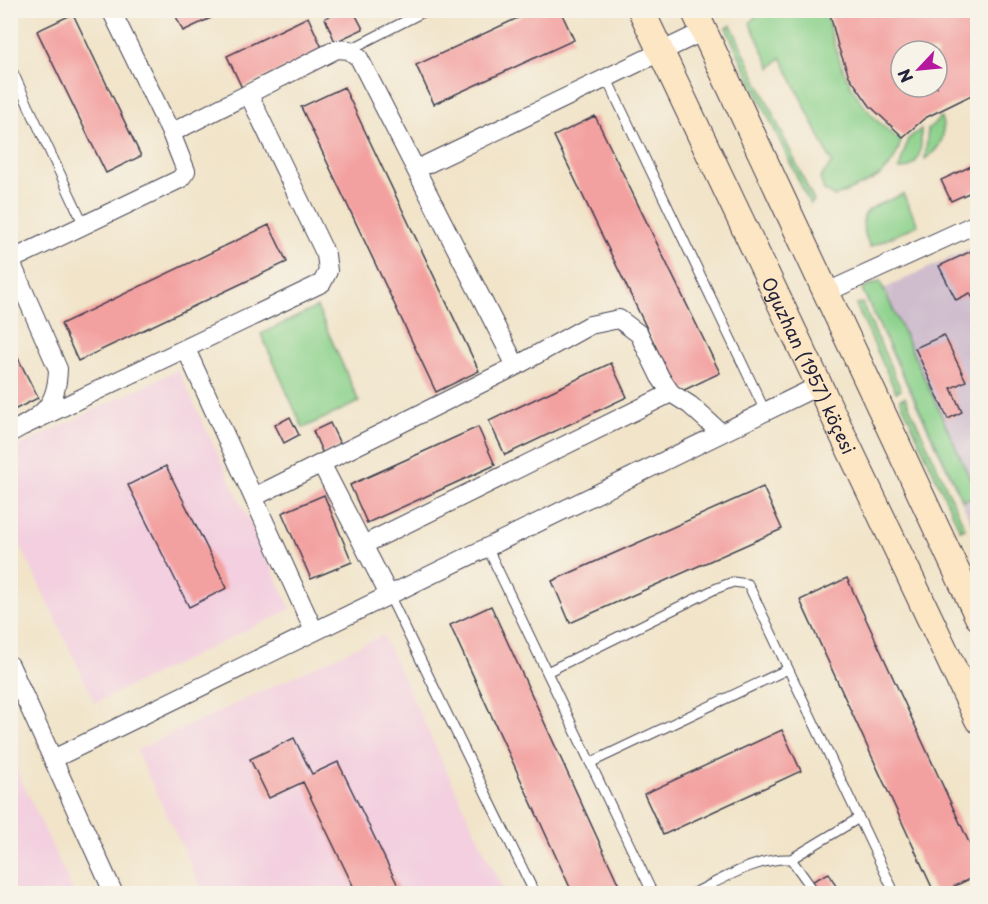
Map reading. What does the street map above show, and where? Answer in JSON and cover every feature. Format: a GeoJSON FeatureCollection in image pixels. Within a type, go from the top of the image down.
{"type":"FeatureCollection","features":[{"type":"Feature","properties":{"kind":"main road","name":"Oguzhan (1957) köçesi"},"geometry":{"type":"LineString","coordinates":[[641,10],[978,720]]}},
{"type":"Feature","properties":{"kind":"main road"},"geometry":{"type":"LineString","coordinates":[[699,21],[978,617]]}},
{"type":"Feature","properties":{"kind":"street"},"geometry":{"type":"LineString","coordinates":[[17,429],[41,415],[51,405],[57,388],[58,369],[11,260],[180,179],[186,171],[171,133],[111,10]]}},
{"type":"Feature","properties":{"kind":"street"},"geometry":{"type":"LineString","coordinates":[[417,169],[661,53],[699,21]]}},
{"type":"Feature","properties":{"kind":"street"},"geometry":{"type":"LineString","coordinates":[[171,133],[338,49],[349,50],[358,58],[417,169],[516,366]]}},
{"type":"Feature","properties":{"kind":"street"},"geometry":{"type":"LineString","coordinates":[[17,429],[322,283],[328,271],[326,255],[249,95]]}},
{"type":"Feature","properties":{"kind":"street"},"geometry":{"type":"LineString","coordinates":[[825,293],[978,223]]}},
{"type":"Feature","properties":{"kind":"street"},"geometry":{"type":"LineString","coordinates":[[254,497],[516,366],[590,325],[619,319],[639,334],[660,377],[671,393],[690,405],[721,433]]}},
{"type":"Feature","properties":{"kind":"street"},"geometry":{"type":"LineString","coordinates":[[186,349],[314,632]]}},
{"type":"Feature","properties":{"kind":"street"},"geometry":{"type":"LineString","coordinates":[[53,759],[818,386]]}},
{"type":"Feature","properties":{"kind":"street"},"geometry":{"type":"LineString","coordinates":[[363,545],[671,393]]}},
{"type":"Feature","properties":{"kind":"street"},"geometry":{"type":"LineString","coordinates":[[321,463],[389,595]]}},
{"type":"Feature","properties":{"kind":"street"},"geometry":{"type":"LineString","coordinates":[[10,665],[114,894]]}},
{"type":"Feature","properties":{"kind":"lane"},"geometry":{"type":"LineString","coordinates":[[349,50],[427,10]]}},
{"type":"Feature","properties":{"kind":"lane"},"geometry":{"type":"LineString","coordinates":[[10,66],[84,225]]}},
{"type":"Feature","properties":{"kind":"lane"},"geometry":{"type":"LineString","coordinates":[[607,79],[765,411]]}},
{"type":"Feature","properties":{"kind":"lane"},"geometry":{"type":"LineString","coordinates":[[487,547],[653,894]]}},
{"type":"Feature","properties":{"kind":"lane"},"geometry":{"type":"LineString","coordinates":[[546,672],[733,582],[747,584],[895,894]]}},
{"type":"Feature","properties":{"kind":"lane"},"geometry":{"type":"LineString","coordinates":[[389,595],[535,894]]}},
{"type":"Feature","properties":{"kind":"lane"},"geometry":{"type":"LineString","coordinates":[[590,763],[788,669]]}},
{"type":"Feature","properties":{"kind":"lane"},"geometry":{"type":"LineString","coordinates":[[692,894],[757,864],[777,858],[791,859],[859,818]]}},
{"type":"Feature","properties":{"kind":"lane"},"geometry":{"type":"LineString","coordinates":[[791,859],[816,894]]}},
{"type":"Feature","properties":{"kind":"shaded area"},"geometry":{"type":"Polygon","coordinates":[[[977,245],[977,535],[865,298],[977,245]]]}},
{"type":"Feature","properties":{"kind":"shaded area"},"geometry":{"type":"Polygon","coordinates":[[[178,370],[291,609],[95,703],[11,525],[11,450],[178,370]]]}},
{"type":"Feature","properties":{"kind":"shaded area"},"geometry":{"type":"Polygon","coordinates":[[[383,635],[504,893],[204,893],[136,750],[383,635]]]}},
{"type":"Feature","properties":{"kind":"shaded area"},"geometry":{"type":"Polygon","coordinates":[[[11,758],[74,893],[11,893],[11,758]]]}},
{"type":"Feature","properties":{"kind":"green space"},"geometry":{"type":"Polygon","coordinates":[[[760,11],[825,11],[836,50],[850,84],[870,113],[901,141],[891,164],[876,178],[834,197],[824,190],[820,178],[832,163],[781,57],[771,68],[750,23],[760,11]]]}},
{"type":"Feature","properties":{"kind":"green space"},"geometry":{"type":"Polygon","coordinates":[[[731,25],[814,201],[810,204],[726,28],[731,25]]]}},
{"type":"Feature","properties":{"kind":"green space"},"geometry":{"type":"Polygon","coordinates":[[[941,117],[943,136],[939,146],[925,159],[928,129],[941,117]]]}},
{"type":"Feature","properties":{"kind":"green space"},"geometry":{"type":"Polygon","coordinates":[[[921,129],[919,156],[912,166],[899,169],[908,139],[921,129]]]}},
{"type":"Feature","properties":{"kind":"green space"},"geometry":{"type":"Polygon","coordinates":[[[903,194],[918,225],[870,247],[863,224],[867,212],[903,194]]]}},
{"type":"Feature","properties":{"kind":"green space"},"geometry":{"type":"Polygon","coordinates":[[[880,281],[977,494],[963,501],[862,289],[880,281]]]}},
{"type":"Feature","properties":{"kind":"green space"},"geometry":{"type":"Polygon","coordinates":[[[862,303],[901,390],[896,392],[856,305],[862,303]]]}},
{"type":"Feature","properties":{"kind":"green space"},"geometry":{"type":"Polygon","coordinates":[[[317,307],[359,402],[303,428],[261,334],[317,307]]]}},
{"type":"Feature","properties":{"kind":"green space"},"geometry":{"type":"Polygon","coordinates":[[[905,397],[965,528],[960,530],[900,399],[905,397]]]}},
{"type":"Feature","properties":{"kind":"building"},"geometry":{"type":"Polygon","coordinates":[[[173,10],[228,10],[183,31],[173,10]]]}},
{"type":"Feature","properties":{"kind":"building"},"geometry":{"type":"Polygon","coordinates":[[[341,10],[353,10],[363,29],[335,42],[325,18],[341,10]]]}},
{"type":"Feature","properties":{"kind":"building"},"geometry":{"type":"Polygon","coordinates":[[[535,10],[560,10],[574,40],[434,104],[416,65],[535,10]]]}},
{"type":"Feature","properties":{"kind":"building"},"geometry":{"type":"Polygon","coordinates":[[[829,10],[978,10],[978,92],[925,118],[903,137],[870,106],[849,76],[838,46],[829,10]]]}},
{"type":"Feature","properties":{"kind":"building"},"geometry":{"type":"Polygon","coordinates":[[[73,14],[141,156],[106,173],[37,31],[73,14]]]}},
{"type":"Feature","properties":{"kind":"building"},"geometry":{"type":"Polygon","coordinates":[[[308,17],[323,50],[242,88],[227,56],[308,17]]]}},
{"type":"Feature","properties":{"kind":"building"},"geometry":{"type":"Polygon","coordinates":[[[344,87],[479,371],[436,392],[301,107],[344,87]]]}},
{"type":"Feature","properties":{"kind":"building"},"geometry":{"type":"Polygon","coordinates":[[[595,116],[720,373],[678,393],[554,136],[595,116]]]}},
{"type":"Feature","properties":{"kind":"building"},"geometry":{"type":"Polygon","coordinates":[[[978,163],[978,189],[951,201],[941,180],[978,163]]]}},
{"type":"Feature","properties":{"kind":"building"},"geometry":{"type":"Polygon","coordinates":[[[269,225],[287,262],[78,361],[61,324],[269,225]]]}},
{"type":"Feature","properties":{"kind":"building"},"geometry":{"type":"Polygon","coordinates":[[[978,248],[978,308],[970,293],[956,300],[939,266],[978,248]]]}},
{"type":"Feature","properties":{"kind":"building"},"geometry":{"type":"Polygon","coordinates":[[[944,335],[966,381],[951,388],[962,412],[948,419],[915,348],[944,335]]]}},
{"type":"Feature","properties":{"kind":"building"},"geometry":{"type":"Polygon","coordinates":[[[10,342],[38,398],[10,412],[10,342]]]}},
{"type":"Feature","properties":{"kind":"building"},"geometry":{"type":"Polygon","coordinates":[[[611,363],[627,397],[505,455],[489,421],[611,363]]]}},
{"type":"Feature","properties":{"kind":"building"},"geometry":{"type":"Polygon","coordinates":[[[290,417],[299,435],[284,443],[275,425],[290,417]]]}},
{"type":"Feature","properties":{"kind":"building"},"geometry":{"type":"Polygon","coordinates":[[[330,423],[341,446],[323,454],[313,431],[330,423]]]}},
{"type":"Feature","properties":{"kind":"building"},"geometry":{"type":"Polygon","coordinates":[[[478,427],[495,465],[367,523],[350,485],[478,427]]]}},
{"type":"Feature","properties":{"kind":"building"},"geometry":{"type":"Polygon","coordinates":[[[166,466],[227,588],[189,607],[128,485],[166,466]]]}},
{"type":"Feature","properties":{"kind":"building"},"geometry":{"type":"Polygon","coordinates":[[[763,487],[782,529],[570,623],[552,581],[763,487]]]}},
{"type":"Feature","properties":{"kind":"building"},"geometry":{"type":"Polygon","coordinates":[[[324,495],[352,562],[311,579],[282,513],[324,495]]]}},
{"type":"Feature","properties":{"kind":"building"},"geometry":{"type":"Polygon","coordinates":[[[847,578],[978,862],[978,875],[938,894],[935,894],[800,600],[847,578]]]}},
{"type":"Feature","properties":{"kind":"building"},"geometry":{"type":"Polygon","coordinates":[[[491,606],[623,894],[573,894],[450,625],[491,606]]]}},
{"type":"Feature","properties":{"kind":"building"},"geometry":{"type":"Polygon","coordinates":[[[782,730],[801,771],[663,835],[644,794],[782,730]]]}},
{"type":"Feature","properties":{"kind":"building"},"geometry":{"type":"Polygon","coordinates":[[[294,738],[312,774],[338,762],[402,894],[357,894],[303,782],[269,798],[250,759],[294,738]]]}},
{"type":"Feature","properties":{"kind":"building"},"geometry":{"type":"Polygon","coordinates":[[[829,873],[840,894],[820,894],[813,881],[829,873]]]}}]}
